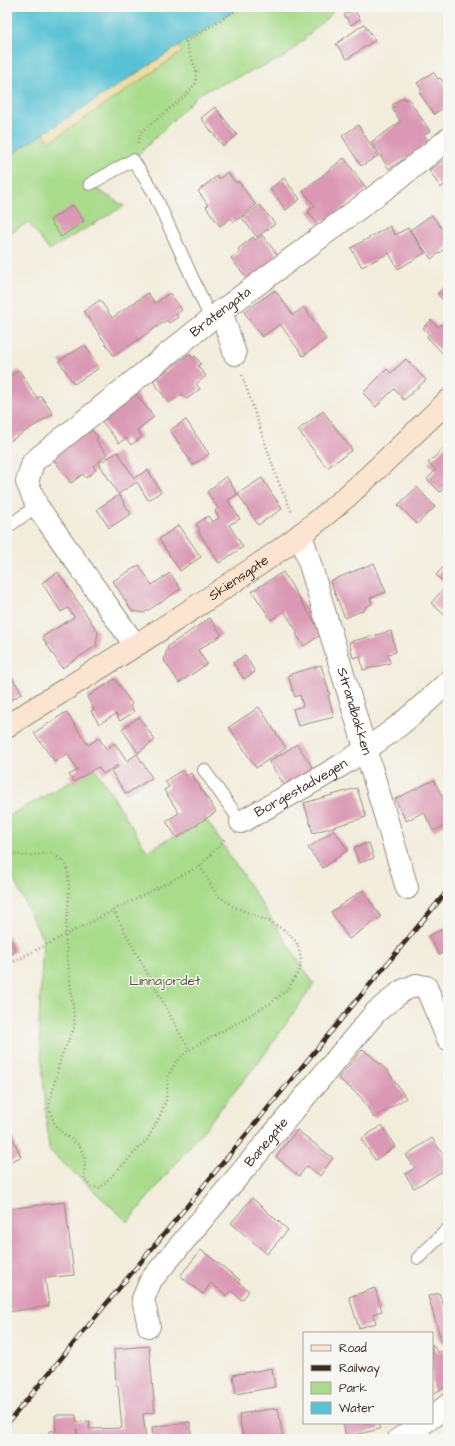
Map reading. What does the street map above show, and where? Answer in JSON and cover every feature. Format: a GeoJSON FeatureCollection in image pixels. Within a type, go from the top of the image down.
{"type":"FeatureCollection","features":[{"type":"Feature","properties":{"kind":"street","name":"Bråtengata"},"geometry":{"type":"LineString","coordinates":[[135,645],[37,506],[27,482],[33,462],[216,315],[398,179],[448,139]]}},
{"type":"Feature","properties":{"kind":"street"},"geometry":{"type":"LineString","coordinates":[[216,315],[235,354]]}},
{"type":"Feature","properties":{"kind":"street","name":"Skiensgate"},"geometry":{"type":"LineString","coordinates":[[7,726],[135,645],[281,549],[361,484],[448,401]]}},
{"type":"Feature","properties":{"kind":"street","name":"Strandbakken"},"geometry":{"type":"LineString","coordinates":[[301,534],[406,888]]}},
{"type":"Feature","properties":{"kind":"street","name":"Borgestadvegen"},"geometry":{"type":"LineString","coordinates":[[241,822],[364,750],[393,730],[448,682]]}},
{"type":"Feature","properties":{"kind":"street","name":"Banegate"},"geometry":{"type":"LineString","coordinates":[[149,1326],[143,1299],[151,1280],[376,1012],[402,991],[416,985],[426,988],[443,1009]]}},
{"type":"Feature","properties":{"kind":"street"},"geometry":{"type":"LineString","coordinates":[[443,1009],[448,1039]]}},
{"type":"Feature","properties":{"kind":"street"},"geometry":{"type":"LineString","coordinates":[[433,1416],[448,1406]]}},
{"type":"Feature","properties":{"kind":"street"},"geometry":{"type":"LineString","coordinates":[[399,1439],[422,1424]]}},
{"type":"Feature","properties":{"kind":"lane"},"geometry":{"type":"LineString","coordinates":[[90,184],[133,160],[152,191],[216,315]]}},
{"type":"Feature","properties":{"kind":"lane"},"geometry":{"type":"LineString","coordinates":[[7,527],[37,506]]}},
{"type":"Feature","properties":{"kind":"lane","name":"Borgestadvegen"},"geometry":{"type":"LineString","coordinates":[[204,770],[241,822]]}},
{"type":"Feature","properties":{"kind":"lane"},"geometry":{"type":"LineString","coordinates":[[418,1258],[448,1229]]}},
{"type":"Feature","properties":{"kind":"path"},"geometry":{"type":"LineString","coordinates":[[133,160],[141,132],[186,95],[196,83],[196,70],[186,42],[241,7]]}},
{"type":"Feature","properties":{"kind":"path"},"geometry":{"type":"LineString","coordinates":[[235,354],[278,481],[301,534]]}},
{"type":"Feature","properties":{"kind":"path"},"geometry":{"type":"LineString","coordinates":[[7,965],[200,866],[241,822]]}},
{"type":"Feature","properties":{"kind":"path"},"geometry":{"type":"LineString","coordinates":[[7,852],[24,856],[51,853],[64,861],[68,871],[69,898],[65,936],[75,1026],[69,1043],[61,1057],[50,1106],[54,1121],[59,1130],[80,1146],[85,1159],[84,1179],[91,1187],[100,1188],[147,1140],[166,1100],[168,1076],[176,1062],[189,1050],[271,1003],[288,989],[300,969],[301,957],[297,943],[287,932],[271,922],[234,907],[217,895],[200,866]]}},
{"type":"Feature","properties":{"kind":"path"},"geometry":{"type":"LineString","coordinates":[[113,910],[189,1050]]}},
{"type":"Feature","properties":{"kind":"green space"},"geometry":{"type":"Polygon","coordinates":[[[217,7],[329,7],[332,13],[285,57],[200,93],[133,160],[90,185],[124,206],[49,250],[28,222],[7,235],[7,152],[217,7]]]}},
{"type":"Feature","properties":{"kind":"green space","name":"Linnajordet"},"geometry":{"type":"Polygon","coordinates":[[[95,768],[147,851],[206,819],[314,984],[261,1059],[128,1222],[49,1150],[39,1025],[43,940],[7,866],[7,817],[95,768]]]}},
{"type":"Feature","properties":{"kind":"sand"},"geometry":{"type":"Polygon","coordinates":[[[151,11],[182,52],[50,142],[25,104],[151,11]]]}},
{"type":"Feature","properties":{"kind":"water"},"geometry":{"type":"Polygon","coordinates":[[[7,7],[239,7],[7,157],[7,7]]]}},
{"type":"Feature","properties":{"kind":"building"},"geometry":{"type":"Polygon","coordinates":[[[354,9],[360,19],[351,25],[344,15],[354,9]]]}},
{"type":"Feature","properties":{"kind":"building"},"geometry":{"type":"Polygon","coordinates":[[[364,24],[375,40],[347,59],[336,44],[364,24]]]}},
{"type":"Feature","properties":{"kind":"building"},"geometry":{"type":"Polygon","coordinates":[[[433,72],[438,79],[440,78],[448,89],[448,105],[434,114],[419,92],[422,90],[417,83],[433,72]]]}},
{"type":"Feature","properties":{"kind":"building"},"geometry":{"type":"Polygon","coordinates":[[[404,97],[405,100],[408,98],[430,131],[424,135],[429,142],[405,160],[404,159],[389,169],[371,142],[399,123],[400,120],[392,109],[394,107],[392,105],[404,97]]]}},
{"type":"Feature","properties":{"kind":"building"},"geometry":{"type":"Polygon","coordinates":[[[215,107],[237,135],[223,146],[201,118],[215,107]]]}},
{"type":"Feature","properties":{"kind":"building"},"geometry":{"type":"Polygon","coordinates":[[[358,125],[378,156],[361,166],[342,136],[358,125]]]}},
{"type":"Feature","properties":{"kind":"building"},"geometry":{"type":"Polygon","coordinates":[[[448,157],[448,188],[445,184],[441,188],[429,170],[448,157]]]}},
{"type":"Feature","properties":{"kind":"building"},"geometry":{"type":"Polygon","coordinates":[[[344,158],[367,189],[327,221],[325,219],[318,225],[308,211],[315,206],[303,191],[344,158]]]}},
{"type":"Feature","properties":{"kind":"building"},"geometry":{"type":"Polygon","coordinates":[[[227,172],[236,183],[238,181],[256,205],[234,222],[231,218],[220,226],[206,207],[208,205],[198,191],[217,176],[219,179],[227,172]]]}},
{"type":"Feature","properties":{"kind":"building"},"geometry":{"type":"Polygon","coordinates":[[[284,178],[300,199],[286,210],[270,189],[284,178]]]}},
{"type":"Feature","properties":{"kind":"building"},"geometry":{"type":"Polygon","coordinates":[[[73,205],[84,221],[61,237],[50,220],[73,205]]]}},
{"type":"Feature","properties":{"kind":"building"},"geometry":{"type":"Polygon","coordinates":[[[260,205],[275,224],[257,237],[242,218],[260,205]]]}},
{"type":"Feature","properties":{"kind":"building"},"geometry":{"type":"Polygon","coordinates":[[[432,215],[448,237],[448,246],[431,259],[410,230],[432,215]]]}},
{"type":"Feature","properties":{"kind":"building"},"geometry":{"type":"Polygon","coordinates":[[[390,226],[395,235],[408,228],[425,253],[398,269],[389,253],[362,267],[351,248],[390,226]]]}},
{"type":"Feature","properties":{"kind":"building"},"geometry":{"type":"Polygon","coordinates":[[[262,235],[279,257],[249,281],[231,258],[240,251],[238,249],[253,237],[255,240],[262,235]]]}},
{"type":"Feature","properties":{"kind":"building"},"geometry":{"type":"Polygon","coordinates":[[[448,284],[448,299],[445,302],[437,294],[448,284]]]}},
{"type":"Feature","properties":{"kind":"building"},"geometry":{"type":"Polygon","coordinates":[[[275,290],[293,315],[304,307],[326,339],[303,356],[280,324],[262,337],[244,312],[275,290]]]}},
{"type":"Feature","properties":{"kind":"building"},"geometry":{"type":"Polygon","coordinates":[[[148,293],[155,303],[170,293],[182,310],[176,314],[178,317],[169,323],[167,320],[114,356],[84,311],[100,300],[112,318],[148,293]]]}},
{"type":"Feature","properties":{"kind":"building"},"geometry":{"type":"Polygon","coordinates":[[[448,318],[448,359],[427,337],[429,334],[423,328],[431,320],[438,327],[448,318]]]}},
{"type":"Feature","properties":{"kind":"building"},"geometry":{"type":"Polygon","coordinates":[[[85,345],[99,368],[74,384],[59,361],[85,345]]]}},
{"type":"Feature","properties":{"kind":"building"},"geometry":{"type":"Polygon","coordinates":[[[189,354],[193,358],[195,356],[201,364],[198,366],[206,376],[196,384],[200,389],[187,399],[182,394],[169,403],[153,381],[189,354]]]}},
{"type":"Feature","properties":{"kind":"building"},"geometry":{"type":"Polygon","coordinates":[[[406,359],[426,380],[404,400],[394,389],[376,407],[363,393],[387,369],[391,373],[406,359]]]}},
{"type":"Feature","properties":{"kind":"building"},"geometry":{"type":"Polygon","coordinates":[[[19,370],[37,398],[41,396],[53,414],[7,443],[7,378],[19,370]]]}},
{"type":"Feature","properties":{"kind":"building"},"geometry":{"type":"Polygon","coordinates":[[[136,394],[154,417],[137,430],[142,437],[131,445],[126,438],[119,443],[101,420],[136,394]]]}},
{"type":"Feature","properties":{"kind":"building"},"geometry":{"type":"Polygon","coordinates":[[[323,411],[352,450],[327,468],[298,430],[323,411]]]}},
{"type":"Feature","properties":{"kind":"building"},"geometry":{"type":"Polygon","coordinates":[[[186,420],[209,454],[193,465],[170,430],[186,420]]]}},
{"type":"Feature","properties":{"kind":"building"},"geometry":{"type":"Polygon","coordinates":[[[87,429],[89,432],[92,430],[98,438],[96,440],[107,455],[93,466],[96,470],[86,478],[83,474],[71,483],[51,456],[87,429]]]}},
{"type":"Feature","properties":{"kind":"building"},"geometry":{"type":"Polygon","coordinates":[[[448,444],[448,485],[440,492],[427,479],[436,470],[428,463],[448,444]]]}},
{"type":"Feature","properties":{"kind":"building"},"geometry":{"type":"Polygon","coordinates":[[[118,452],[134,478],[148,470],[161,492],[148,500],[137,482],[118,494],[99,463],[118,452]]]}},
{"type":"Feature","properties":{"kind":"building"},"geometry":{"type":"Polygon","coordinates":[[[226,476],[237,494],[262,478],[282,509],[258,525],[238,494],[228,500],[240,519],[229,525],[243,547],[219,563],[198,531],[200,530],[196,524],[208,516],[212,522],[219,518],[215,511],[218,508],[207,492],[226,476]]]}},
{"type":"Feature","properties":{"kind":"building"},"geometry":{"type":"Polygon","coordinates":[[[417,487],[435,507],[417,524],[398,505],[417,487]]]}},
{"type":"Feature","properties":{"kind":"building"},"geometry":{"type":"Polygon","coordinates":[[[119,495],[131,514],[109,528],[97,509],[119,495]]]}},
{"type":"Feature","properties":{"kind":"building"},"geometry":{"type":"Polygon","coordinates":[[[179,525],[201,557],[180,571],[159,539],[179,525]]]}},
{"type":"Feature","properties":{"kind":"building"},"geometry":{"type":"Polygon","coordinates":[[[448,562],[448,618],[431,603],[447,585],[436,575],[448,562]]]}},
{"type":"Feature","properties":{"kind":"building"},"geometry":{"type":"Polygon","coordinates":[[[374,563],[386,592],[370,598],[372,604],[365,607],[366,609],[345,618],[330,581],[374,563]]]}},
{"type":"Feature","properties":{"kind":"building"},"geometry":{"type":"Polygon","coordinates":[[[139,565],[152,585],[170,573],[181,589],[144,613],[132,611],[113,581],[139,565]]]}},
{"type":"Feature","properties":{"kind":"building"},"geometry":{"type":"Polygon","coordinates":[[[58,572],[98,632],[96,646],[62,668],[42,637],[74,617],[68,608],[61,612],[42,583],[58,572]]]}},
{"type":"Feature","properties":{"kind":"building"},"geometry":{"type":"Polygon","coordinates":[[[283,572],[322,634],[304,646],[296,634],[298,633],[284,611],[271,620],[252,591],[283,572]]]}},
{"type":"Feature","properties":{"kind":"building"},"geometry":{"type":"Polygon","coordinates":[[[210,618],[222,635],[198,650],[207,664],[179,683],[164,660],[168,646],[210,618]]]}},
{"type":"Feature","properties":{"kind":"building"},"geometry":{"type":"Polygon","coordinates":[[[391,631],[396,652],[388,654],[390,663],[363,670],[360,656],[353,658],[349,642],[391,631]]]}},
{"type":"Feature","properties":{"kind":"building"},"geometry":{"type":"Polygon","coordinates":[[[245,655],[255,672],[244,679],[233,663],[245,655]]]}},
{"type":"Feature","properties":{"kind":"building"},"geometry":{"type":"Polygon","coordinates":[[[321,665],[330,695],[328,695],[334,717],[298,726],[293,709],[303,706],[300,695],[295,697],[288,675],[321,665]]]}},
{"type":"Feature","properties":{"kind":"building"},"geometry":{"type":"Polygon","coordinates":[[[7,670],[22,693],[7,703],[7,670]]]}},
{"type":"Feature","properties":{"kind":"building"},"geometry":{"type":"Polygon","coordinates":[[[115,679],[132,704],[130,706],[134,712],[120,721],[116,714],[99,724],[91,711],[94,709],[87,697],[115,679]]]}},
{"type":"Feature","properties":{"kind":"building"},"geometry":{"type":"Polygon","coordinates":[[[259,707],[286,748],[256,768],[229,727],[259,707]]]}},
{"type":"Feature","properties":{"kind":"building"},"geometry":{"type":"Polygon","coordinates":[[[66,712],[88,745],[99,738],[106,749],[115,743],[127,761],[137,754],[152,778],[126,794],[111,771],[118,767],[117,765],[103,774],[98,767],[74,782],[69,775],[78,770],[67,754],[55,762],[34,733],[66,712]]]}},
{"type":"Feature","properties":{"kind":"building"},"geometry":{"type":"Polygon","coordinates":[[[139,717],[155,740],[138,753],[122,729],[139,717]]]}},
{"type":"Feature","properties":{"kind":"building"},"geometry":{"type":"Polygon","coordinates":[[[297,744],[313,768],[285,786],[269,762],[297,744]]]}},
{"type":"Feature","properties":{"kind":"building"},"geometry":{"type":"Polygon","coordinates":[[[182,770],[186,776],[191,773],[216,812],[177,838],[166,821],[179,813],[164,790],[169,787],[165,781],[182,770]]]}},
{"type":"Feature","properties":{"kind":"building"},"geometry":{"type":"Polygon","coordinates":[[[434,780],[448,808],[448,824],[433,831],[424,812],[406,821],[395,799],[434,780]]]}},
{"type":"Feature","properties":{"kind":"building"},"geometry":{"type":"Polygon","coordinates":[[[357,788],[366,817],[313,833],[304,803],[357,788]]]}},
{"type":"Feature","properties":{"kind":"building"},"geometry":{"type":"Polygon","coordinates":[[[334,830],[348,850],[323,868],[308,848],[334,830]]]}},
{"type":"Feature","properties":{"kind":"building"},"geometry":{"type":"Polygon","coordinates":[[[369,843],[374,858],[359,863],[354,849],[355,847],[369,843]]]}},
{"type":"Feature","properties":{"kind":"building"},"geometry":{"type":"Polygon","coordinates":[[[363,890],[381,917],[349,939],[331,912],[363,890]]]}},
{"type":"Feature","properties":{"kind":"building"},"geometry":{"type":"Polygon","coordinates":[[[448,926],[448,950],[439,955],[428,936],[448,926]]]}},
{"type":"Feature","properties":{"kind":"building"},"geometry":{"type":"Polygon","coordinates":[[[7,933],[16,951],[7,956],[7,933]]]}},
{"type":"Feature","properties":{"kind":"building"},"geometry":{"type":"Polygon","coordinates":[[[363,1049],[387,1070],[406,1098],[374,1118],[361,1097],[338,1078],[363,1049]]]}},
{"type":"Feature","properties":{"kind":"building"},"geometry":{"type":"Polygon","coordinates":[[[382,1125],[395,1147],[375,1160],[361,1139],[382,1125]]]}},
{"type":"Feature","properties":{"kind":"building"},"geometry":{"type":"Polygon","coordinates":[[[9,1130],[21,1157],[7,1163],[7,1131],[9,1130]]]}},
{"type":"Feature","properties":{"kind":"building"},"geometry":{"type":"Polygon","coordinates":[[[297,1130],[333,1158],[320,1176],[307,1166],[299,1176],[276,1157],[297,1130]]]}},
{"type":"Feature","properties":{"kind":"building"},"geometry":{"type":"Polygon","coordinates":[[[432,1138],[448,1162],[448,1168],[414,1188],[405,1174],[415,1168],[406,1155],[432,1138]]]}},
{"type":"Feature","properties":{"kind":"building"},"geometry":{"type":"Polygon","coordinates":[[[252,1198],[288,1230],[267,1254],[231,1223],[252,1198]]]}},
{"type":"Feature","properties":{"kind":"building"},"geometry":{"type":"Polygon","coordinates":[[[65,1202],[74,1275],[45,1278],[49,1306],[7,1312],[7,1209],[65,1202]]]}},
{"type":"Feature","properties":{"kind":"building"},"geometry":{"type":"Polygon","coordinates":[[[201,1250],[240,1280],[238,1282],[249,1291],[242,1300],[231,1291],[227,1296],[211,1283],[203,1294],[180,1276],[201,1250]]]}},
{"type":"Feature","properties":{"kind":"building"},"geometry":{"type":"Polygon","coordinates":[[[375,1288],[382,1311],[373,1314],[376,1323],[359,1328],[349,1297],[375,1288]]]}},
{"type":"Feature","properties":{"kind":"building"},"geometry":{"type":"Polygon","coordinates":[[[439,1293],[448,1318],[448,1341],[442,1343],[428,1296],[439,1293]]]}},
{"type":"Feature","properties":{"kind":"building"},"geometry":{"type":"Polygon","coordinates":[[[149,1346],[155,1412],[143,1414],[146,1439],[78,1439],[77,1429],[77,1439],[49,1439],[49,1431],[56,1431],[55,1415],[76,1415],[77,1422],[90,1421],[89,1429],[122,1428],[118,1386],[116,1386],[114,1349],[149,1346]]]}},
{"type":"Feature","properties":{"kind":"building"},"geometry":{"type":"Polygon","coordinates":[[[433,1346],[438,1353],[443,1350],[447,1355],[448,1354],[448,1384],[435,1393],[433,1390],[433,1346]]]}},
{"type":"Feature","properties":{"kind":"building"},"geometry":{"type":"Polygon","coordinates":[[[272,1368],[275,1387],[236,1394],[233,1375],[272,1368]]]}},
{"type":"Feature","properties":{"kind":"building"},"geometry":{"type":"Polygon","coordinates":[[[278,1408],[283,1439],[243,1439],[239,1414],[278,1408]]]}},
{"type":"Feature","properties":{"kind":"building"},"geometry":{"type":"Polygon","coordinates":[[[190,1422],[192,1439],[153,1439],[152,1427],[190,1422]]]}},
{"type":"Feature","properties":{"kind":"building"},"geometry":{"type":"Polygon","coordinates":[[[343,1424],[378,1424],[380,1429],[346,1437],[343,1424]]]}},
{"type":"Feature","properties":{"kind":"railway"},"geometry":{"type":"LineString","coordinates":[[7,1424],[448,890]]}}]}
